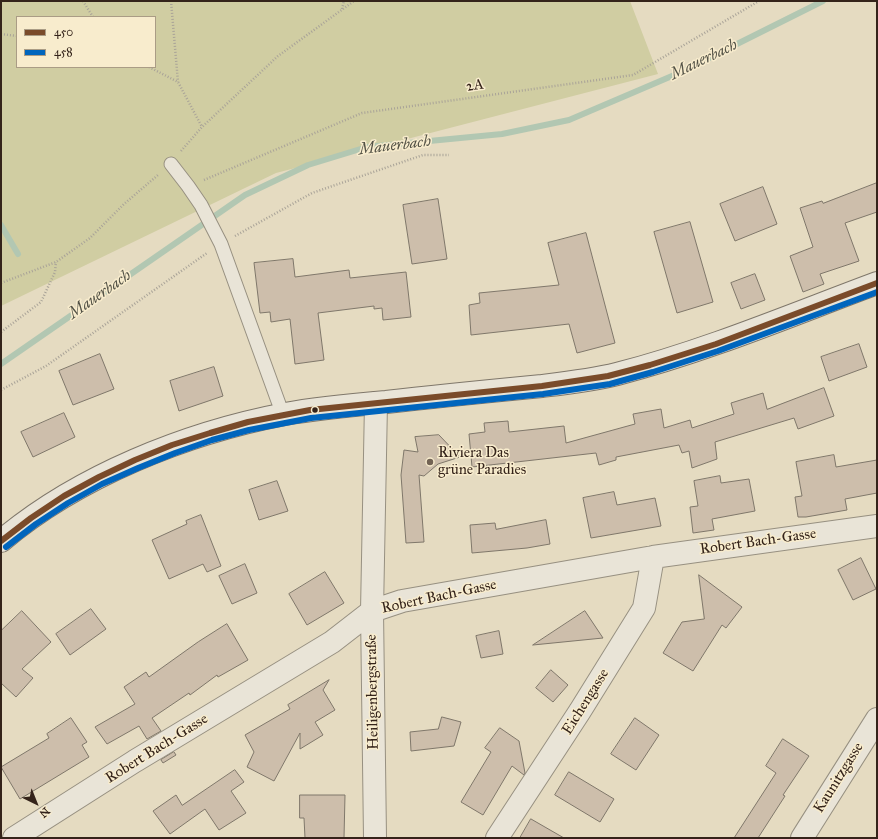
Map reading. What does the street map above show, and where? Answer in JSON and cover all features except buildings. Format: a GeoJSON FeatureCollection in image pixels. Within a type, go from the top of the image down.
{"type":"FeatureCollection","features":[{"type":"Feature","properties":{"kind":"street"},"geometry":{"type":"LineString","coordinates":[[1,541],[27,520],[88,484],[121,467],[173,446],[241,424],[283,414],[542,386],[616,374],[653,364],[701,348],[877,283]]}},
{"type":"Feature","properties":{"kind":"street","name":"Heiligenbergstraße"},"geometry":{"type":"LineString","coordinates":[[375,838],[372,611],[376,403]]}},
{"type":"Feature","properties":{"kind":"street","name":"Robert Bach-Gasse"},"geometry":{"type":"LineString","coordinates":[[14,838],[135,761],[332,642],[372,611],[402,601],[653,557],[877,526]]}},
{"type":"Feature","properties":{"kind":"street","name":"Eichengasse"},"geometry":{"type":"LineString","coordinates":[[497,838],[580,712],[644,608],[653,557]]}},
{"type":"Feature","properties":{"kind":"street","name":"Kaunitzgasse"},"geometry":{"type":"LineString","coordinates":[[802,838],[877,719]]}},
{"type":"Feature","properties":{"kind":"lane"},"geometry":{"type":"LineString","coordinates":[[171,164],[201,205],[221,244],[283,414]]}},
{"type":"Feature","properties":{"kind":"path"},"geometry":{"type":"LineString","coordinates":[[83,1],[92,16]]}},
{"type":"Feature","properties":{"kind":"path"},"geometry":{"type":"LineString","coordinates":[[171,1],[178,82],[202,127]]}},
{"type":"Feature","properties":{"kind":"path"},"geometry":{"type":"LineString","coordinates":[[342,9],[344,1]]}},
{"type":"Feature","properties":{"kind":"path","name":"2A"},"geometry":{"type":"LineString","coordinates":[[188,186],[221,174],[362,113],[633,75],[759,1]]}},
{"type":"Feature","properties":{"kind":"path"},"geometry":{"type":"LineString","coordinates":[[1,34],[16,36]]}},
{"type":"Feature","properties":{"kind":"path"},"geometry":{"type":"LineString","coordinates":[[151,68],[178,82]]}},
{"type":"Feature","properties":{"kind":"path"},"geometry":{"type":"LineString","coordinates":[[1,332],[41,302],[55,272],[56,262]]}},
{"type":"Feature","properties":{"kind":"shaded area"},"geometry":{"type":"Polygon","coordinates":[[[1,1],[630,1],[658,74],[276,173],[1,306],[1,1]]]}},
{"type":"Feature","properties":{"kind":"waterway","name":"Mauerbach"},"geometry":{"type":"LineString","coordinates":[[1,364],[245,195],[308,165],[367,147],[502,134],[569,120],[679,73],[823,1]]}},
{"type":"Feature","properties":{"kind":"waterway"},"geometry":{"type":"LineString","coordinates":[[1,225],[18,254]]}},
{"type":"Feature","properties":{"kind":"transit line","name":"450"},"geometry":{"type":"LineString","coordinates":[[1,541],[31,518],[64,496],[99,477],[172,445],[210,433],[248,422],[310,410],[542,386],[608,376],[650,365],[716,344],[877,283]]}},
{"type":"Feature","properties":{"kind":"transit line","name":"458"},"geometry":{"type":"LineString","coordinates":[[6,547],[36,524],[68,503],[102,484],[175,453],[212,440],[249,430],[311,418],[543,394],[610,384],[718,351],[877,292]]}},
{"type":"Feature","properties":{"kind":"place","name":"Riviera Das grüne Paradies"},"geometry":{"type":"Point","coordinates":[430,462]}}]}
